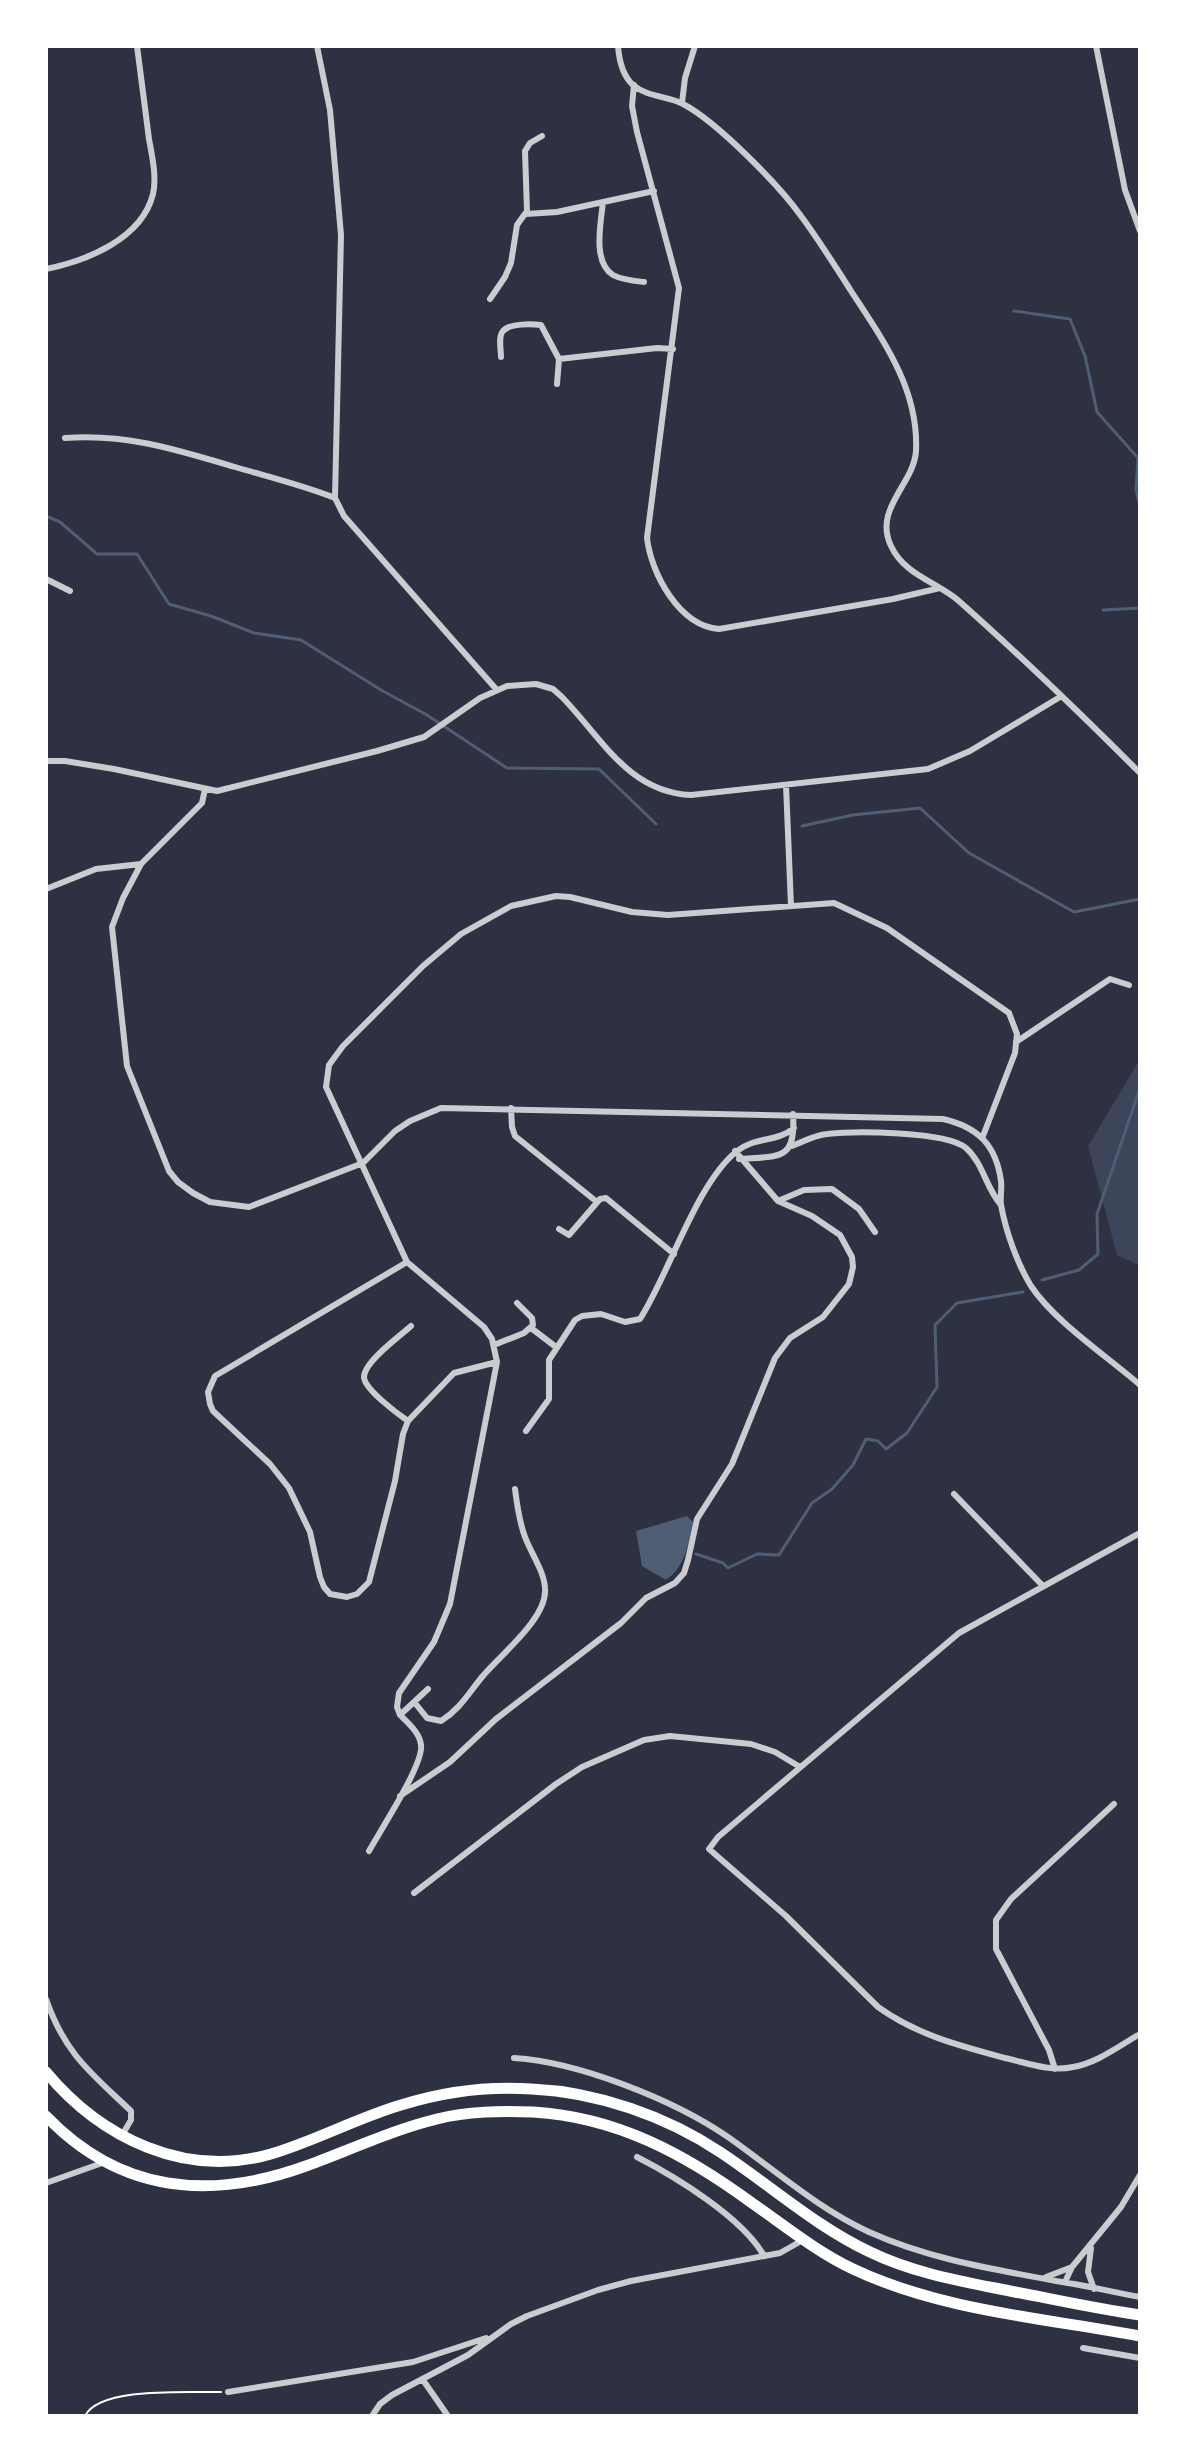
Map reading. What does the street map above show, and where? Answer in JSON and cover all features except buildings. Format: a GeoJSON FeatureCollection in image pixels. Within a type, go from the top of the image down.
{"type":"FeatureCollection","features":[{"type":"Feature","properties":{"kind":"highway"},"geometry":{"type":"LineString","coordinates":[[46,2072],[73,2102],[121,2137],[162,2153],[189,2159],[229,2161],[270,2154],[401,2105],[435,2097],[503,2089],[535,2089],[623,2106],[690,2134],[829,2230],[874,2255],[962,2282],[1140,2315]]}},
{"type":"Feature","properties":{"kind":"highway"},"geometry":{"type":"LineString","coordinates":[[46,2116],[61,2131],[105,2162],[127,2172],[170,2184],[216,2187],[270,2178],[438,2118],[499,2112],[558,2114],[608,2124],[669,2148],[849,2268],[915,2294],[1140,2336]]}},
{"type":"Feature","properties":{"kind":"street"},"geometry":{"type":"LineString","coordinates":[[46,269],[98,253],[132,228],[148,209],[154,188],[153,168],[137,46]]}},
{"type":"Feature","properties":{"kind":"street"},"geometry":{"type":"LineString","coordinates":[[317,46],[330,110],[341,235],[335,498],[344,516],[496,689]]}},
{"type":"Feature","properties":{"kind":"street"},"geometry":{"type":"LineString","coordinates":[[618,46],[622,66],[634,85],[643,91],[682,103],[704,118],[791,202],[895,361],[910,400],[916,449],[914,461],[888,514],[888,538],[896,555],[909,569],[960,602],[1140,773]]}},
{"type":"Feature","properties":{"kind":"street"},"geometry":{"type":"LineString","coordinates":[[682,103],[687,69],[695,46]]}},
{"type":"Feature","properties":{"kind":"street"},"geometry":{"type":"LineString","coordinates":[[1096,46],[1125,190],[1140,231]]}},
{"type":"Feature","properties":{"kind":"street"},"geometry":{"type":"LineString","coordinates":[[634,85],[632,106],[637,132],[679,288],[647,538],[653,564],[686,616],[700,626],[719,629],[940,588]]}},
{"type":"Feature","properties":{"kind":"street"},"geometry":{"type":"LineString","coordinates":[[490,299],[501,285],[511,263],[517,225],[528,207],[524,157],[530,143],[542,136]]}},
{"type":"Feature","properties":{"kind":"street"},"geometry":{"type":"LineString","coordinates":[[526,214],[557,212],[654,191]]}},
{"type":"Feature","properties":{"kind":"street"},"geometry":{"type":"LineString","coordinates":[[603,202],[600,232],[604,265],[608,271],[622,278],[644,282]]}},
{"type":"Feature","properties":{"kind":"street"},"geometry":{"type":"LineString","coordinates":[[501,357],[500,334],[504,329],[538,324],[545,329],[559,359],[557,384]]}},
{"type":"Feature","properties":{"kind":"street"},"geometry":{"type":"LineString","coordinates":[[559,359],[673,349]]}},
{"type":"Feature","properties":{"kind":"street"},"geometry":{"type":"LineString","coordinates":[[65,438],[103,437],[147,442],[297,483],[335,498]]}},
{"type":"Feature","properties":{"kind":"street"},"geometry":{"type":"LineString","coordinates":[[46,579],[70,591]]}},
{"type":"Feature","properties":{"kind":"street"},"geometry":{"type":"LineString","coordinates":[[46,761],[114,769],[217,791],[424,737],[496,689],[520,683],[553,689],[628,770],[658,789],[691,795],[911,772],[948,762],[1060,697]]}},
{"type":"Feature","properties":{"kind":"street"},"geometry":{"type":"LineString","coordinates":[[786,785],[791,906]]}},
{"type":"Feature","properties":{"kind":"street"},"geometry":{"type":"LineString","coordinates":[[205,789],[202,803],[141,864],[114,919],[112,940],[127,1066],[169,1171],[178,1182],[201,1198],[249,1207],[363,1163],[395,1131],[424,1113],[454,1107],[929,1117],[957,1122],[983,1136],[994,1152],[999,1169],[1001,1205],[1024,1273],[1042,1301],[1140,1385]]}},
{"type":"Feature","properties":{"kind":"street"},"geometry":{"type":"LineString","coordinates":[[46,889],[96,869],[141,864]]}},
{"type":"Feature","properties":{"kind":"street"},"geometry":{"type":"LineString","coordinates":[[369,1851],[422,1751],[420,1738],[400,1715],[397,1707],[399,1693],[434,1642],[450,1604],[497,1362],[494,1345],[484,1327],[407,1262],[328,1093],[326,1073],[343,1046],[441,949],[478,924],[520,903],[556,896],[570,897],[632,912],[668,915],[834,903],[887,928],[1000,1005],[1015,1023],[1015,1053],[983,1136]]}},
{"type":"Feature","properties":{"kind":"street"},"geometry":{"type":"LineString","coordinates":[[1016,1042],[1110,979],[1129,985]]}},
{"type":"Feature","properties":{"kind":"street"},"geometry":{"type":"LineString","coordinates":[[511,1108],[515,1136],[597,1202]]}},
{"type":"Feature","properties":{"kind":"street"},"geometry":{"type":"LineString","coordinates":[[792,1146],[793,1114]]}},
{"type":"Feature","properties":{"kind":"street"},"geometry":{"type":"LineString","coordinates":[[526,1431],[549,1399],[548,1365],[556,1347],[575,1320],[582,1316],[607,1314],[631,1322],[640,1319],[706,1191],[735,1151],[758,1140],[786,1134],[794,1128]]}},
{"type":"Feature","properties":{"kind":"street"},"geometry":{"type":"LineString","coordinates":[[730,1158],[778,1154],[827,1134],[923,1135],[956,1142],[972,1155],[1001,1205]]}},
{"type":"Feature","properties":{"kind":"street"},"geometry":{"type":"LineString","coordinates":[[400,1796],[450,1762],[496,1719],[621,1623],[646,1598],[675,1583],[684,1573],[697,1519],[732,1464],[775,1358],[790,1338],[823,1317],[841,1297],[853,1275],[852,1257],[840,1235],[812,1216],[778,1201],[735,1151]]}},
{"type":"Feature","properties":{"kind":"street"},"geometry":{"type":"LineString","coordinates":[[778,1201],[804,1190],[832,1189],[859,1209],[875,1232]]}},
{"type":"Feature","properties":{"kind":"street"},"geometry":{"type":"LineString","coordinates":[[559,1229],[567,1235],[571,1234],[597,1202],[608,1199],[674,1254]]}},
{"type":"Feature","properties":{"kind":"street"},"geometry":{"type":"LineString","coordinates":[[407,1262],[215,1376],[208,1392],[213,1411],[270,1464],[289,1488],[310,1532],[320,1577],[330,1594],[339,1597],[357,1594],[369,1582],[408,1421],[454,1373],[497,1362]]}},
{"type":"Feature","properties":{"kind":"street"},"geometry":{"type":"LineString","coordinates":[[517,1303],[532,1318],[531,1328]]}},
{"type":"Feature","properties":{"kind":"street"},"geometry":{"type":"LineString","coordinates":[[408,1421],[376,1394],[365,1382],[364,1376],[371,1362],[411,1326]]}},
{"type":"Feature","properties":{"kind":"street"},"geometry":{"type":"LineString","coordinates":[[531,1328],[556,1347]]}},
{"type":"Feature","properties":{"kind":"street"},"geometry":{"type":"LineString","coordinates":[[494,1345],[531,1328]]}},
{"type":"Feature","properties":{"kind":"street"},"geometry":{"type":"LineString","coordinates":[[415,1703],[431,1720],[441,1721],[452,1714],[538,1612],[545,1584],[524,1535],[515,1489]]}},
{"type":"Feature","properties":{"kind":"street"},"geometry":{"type":"LineString","coordinates":[[954,1494],[1043,1586]]}},
{"type":"Feature","properties":{"kind":"street"},"geometry":{"type":"LineString","coordinates":[[1140,1533],[959,1633],[718,1837],[709,1849],[786,1916],[862,1993],[895,2019],[955,2044],[1055,2069],[1089,2062],[1140,2034]]}},
{"type":"Feature","properties":{"kind":"street"},"geometry":{"type":"LineString","coordinates":[[400,1715],[428,1689]]}},
{"type":"Feature","properties":{"kind":"street"},"geometry":{"type":"LineString","coordinates":[[414,1893],[582,1767],[644,1740],[691,1736],[751,1744],[775,1752],[800,1767]]}},
{"type":"Feature","properties":{"kind":"street"},"geometry":{"type":"LineString","coordinates":[[1055,2069],[1049,2050],[996,1949],[996,1920],[1039,1873],[1114,1804]]}},
{"type":"Feature","properties":{"kind":"street"},"geometry":{"type":"LineString","coordinates":[[46,1999],[53,2021],[74,2056],[131,2111],[131,2120],[121,2137]]}},
{"type":"Feature","properties":{"kind":"street"},"geometry":{"type":"LineString","coordinates":[[514,2058],[534,2059],[564,2067],[675,2105],[738,2144],[820,2206],[869,2232],[911,2249],[965,2265],[1140,2297]]}},
{"type":"Feature","properties":{"kind":"street"},"geometry":{"type":"LineString","coordinates":[[637,2157],[671,2176],[742,2228],[764,2256]]}},
{"type":"Feature","properties":{"kind":"street"},"geometry":{"type":"LineString","coordinates":[[46,2183],[105,2162]]}},
{"type":"Feature","properties":{"kind":"street"},"geometry":{"type":"LineString","coordinates":[[1065,2282],[1072,2267],[1121,2207],[1140,2175]]}},
{"type":"Feature","properties":{"kind":"street"},"geometry":{"type":"LineString","coordinates":[[372,2416],[380,2404],[392,2395],[468,2355],[493,2335],[527,2316],[598,2290],[780,2253],[803,2240]]}},
{"type":"Feature","properties":{"kind":"street"},"geometry":{"type":"LineString","coordinates":[[1092,2245],[1088,2272],[1094,2289]]}},
{"type":"Feature","properties":{"kind":"street"},"geometry":{"type":"LineString","coordinates":[[1043,2278],[1072,2267]]}},
{"type":"Feature","properties":{"kind":"street"},"geometry":{"type":"LineString","coordinates":[[228,2392],[413,2362],[493,2335]]}},
{"type":"Feature","properties":{"kind":"street"},"geometry":{"type":"LineString","coordinates":[[1083,2348],[1121,2352],[1140,2358]]}},
{"type":"Feature","properties":{"kind":"street"},"geometry":{"type":"LineString","coordinates":[[423,2380],[448,2416]]}},
{"type":"Feature","properties":{"kind":"path"},"geometry":{"type":"LineString","coordinates":[[85,2416],[88,2410],[112,2398],[132,2394],[228,2392]]}},
{"type":"Feature","properties":{"kind":"shaded area"},"geometry":{"type":"Polygon","coordinates":[[[1140,1059],[1140,1266],[1117,1255],[1088,1146],[1140,1059]]]}},
{"type":"Feature","properties":{"kind":"shaded area"},"geometry":{"type":"Polygon","coordinates":[[[687,1516],[693,1522],[685,1554],[678,1568],[666,1580],[642,1566],[636,1531],[687,1516]]]}},
{"type":"Feature","properties":{"kind":"waterway"},"geometry":{"type":"LineString","coordinates":[[1014,311],[1070,319],[1085,356],[1097,412],[1138,458],[1136,490],[1140,506]]}},
{"type":"Feature","properties":{"kind":"waterway"},"geometry":{"type":"LineString","coordinates":[[46,516],[60,522],[97,554],[137,554],[169,604],[254,633],[301,640],[427,715],[507,768],[599,769],[656,824]]}},
{"type":"Feature","properties":{"kind":"waterway"},"geometry":{"type":"LineString","coordinates":[[1103,610],[1140,608]]}},
{"type":"Feature","properties":{"kind":"waterway"},"geometry":{"type":"LineString","coordinates":[[802,826],[853,815],[920,808],[969,853],[1074,912],[1140,899]]}},
{"type":"Feature","properties":{"kind":"waterway"},"geometry":{"type":"LineString","coordinates":[[1042,1280],[1079,1270],[1098,1254],[1097,1214],[1140,1088]]}},
{"type":"Feature","properties":{"kind":"waterway"},"geometry":{"type":"LineString","coordinates":[[696,1554],[723,1563],[728,1568],[757,1554],[779,1555],[812,1503],[832,1489],[853,1465],[866,1439],[878,1441],[886,1449],[907,1433],[937,1387],[935,1325],[957,1303],[1023,1292]]}}]}
